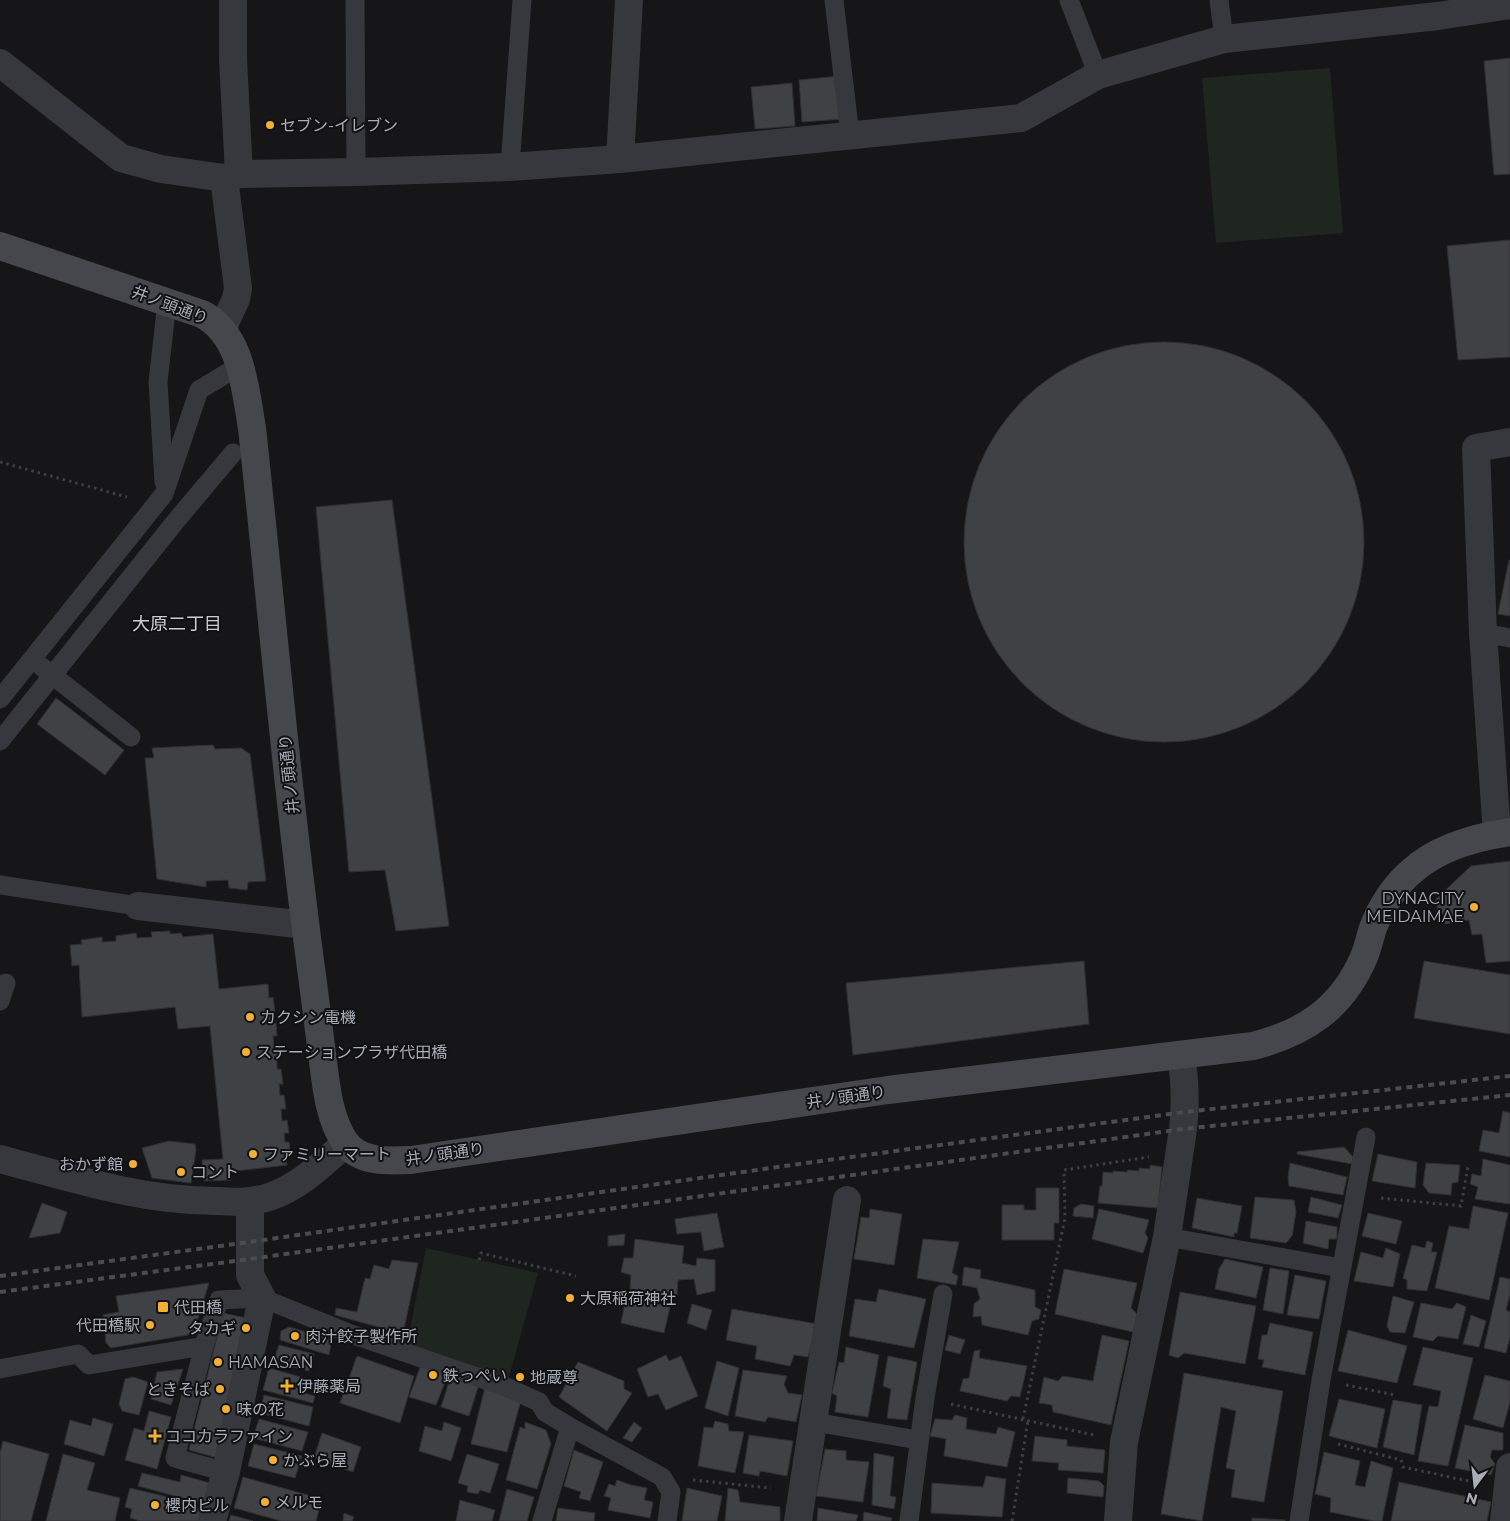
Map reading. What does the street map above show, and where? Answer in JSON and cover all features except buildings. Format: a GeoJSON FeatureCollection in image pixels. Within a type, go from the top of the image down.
{"type":"FeatureCollection","features":[{"type":"Feature","properties":{"kind":"main road","name":"井ノ頭通り"},"geometry":{"type":"LineString","coordinates":[[0,246],[202,314],[212,320],[228,337],[240,366],[252,428],[305,925],[326,1083],[332,1110],[346,1143],[363,1156],[372,1160],[411,1160],[888,1090],[1253,1046],[1283,1038],[1309,1024],[1325,1012],[1339,997],[1353,978],[1364,958],[1382,910],[1395,889],[1411,871],[1430,857],[1451,847],[1503,833]]}},
{"type":"Feature","properties":{"kind":"street"},"geometry":{"type":"LineString","coordinates":[[222,329],[236,299],[238,288],[231,176],[233,0]]}},
{"type":"Feature","properties":{"kind":"street"},"geometry":{"type":"LineString","coordinates":[[620,159],[629,0]]}},
{"type":"Feature","properties":{"kind":"street"},"geometry":{"type":"LineString","coordinates":[[0,63],[121,158],[161,169],[231,176],[510,167],[620,159],[1021,118],[1098,75],[1224,39],[1437,8],[1510,5]]}},
{"type":"Feature","properties":{"kind":"street"},"geometry":{"type":"LineString","coordinates":[[1503,833],[1483,633],[1476,448],[1510,442]]}},
{"type":"Feature","properties":{"kind":"street"},"geometry":{"type":"LineString","coordinates":[[138,906],[305,925]]}},
{"type":"Feature","properties":{"kind":"street"},"geometry":{"type":"LineString","coordinates":[[1118,1521],[1124,1442],[1167,1237],[1180,1153],[1185,1112],[1181,1055]]}},
{"type":"Feature","properties":{"kind":"street"},"geometry":{"type":"LineString","coordinates":[[0,1158],[122,1191],[190,1201],[250,1202],[269,1197],[301,1182],[346,1143]]}},
{"type":"Feature","properties":{"kind":"street"},"geometry":{"type":"LineString","coordinates":[[798,1521],[848,1200]]}},
{"type":"Feature","properties":{"kind":"street"},"geometry":{"type":"LineString","coordinates":[[212,1521],[226,1472],[262,1298],[250,1275],[250,1202]]}},
{"type":"Feature","properties":{"kind":"street"},"geometry":{"type":"LineString","coordinates":[[1504,1521],[1509,1478]]}},
{"type":"Feature","properties":{"kind":"lane"},"geometry":{"type":"LineString","coordinates":[[355,0],[356,172]]}},
{"type":"Feature","properties":{"kind":"lane"},"geometry":{"type":"LineString","coordinates":[[510,167],[522,0]]}},
{"type":"Feature","properties":{"kind":"lane"},"geometry":{"type":"LineString","coordinates":[[834,0],[850,135]]}},
{"type":"Feature","properties":{"kind":"lane"},"geometry":{"type":"LineString","coordinates":[[1069,0],[1098,75]]}},
{"type":"Feature","properties":{"kind":"lane"},"geometry":{"type":"LineString","coordinates":[[1219,0],[1224,39]]}},
{"type":"Feature","properties":{"kind":"lane"},"geometry":{"type":"LineString","coordinates":[[167,302],[158,382],[160,500],[175,522]]}},
{"type":"Feature","properties":{"kind":"lane"},"geometry":{"type":"LineString","coordinates":[[0,699],[160,500],[199,390],[240,366]]}},
{"type":"Feature","properties":{"kind":"lane"},"geometry":{"type":"LineString","coordinates":[[0,741],[51,675],[233,453]]}},
{"type":"Feature","properties":{"kind":"lane"},"geometry":{"type":"LineString","coordinates":[[1483,633],[1510,638]]}},
{"type":"Feature","properties":{"kind":"lane"},"geometry":{"type":"LineString","coordinates":[[34,659],[51,675],[131,737]]}},
{"type":"Feature","properties":{"kind":"lane"},"geometry":{"type":"LineString","coordinates":[[0,885],[138,906]]}},
{"type":"Feature","properties":{"kind":"lane"},"geometry":{"type":"LineString","coordinates":[[0,1001],[6,983]]}},
{"type":"Feature","properties":{"kind":"lane"},"geometry":{"type":"LineString","coordinates":[[1299,1521],[1321,1380],[1366,1137]]}},
{"type":"Feature","properties":{"kind":"lane"},"geometry":{"type":"LineString","coordinates":[[1167,1237],[1341,1268]]}},
{"type":"Feature","properties":{"kind":"lane"},"geometry":{"type":"LineString","coordinates":[[908,1521],[924,1398],[943,1294]]}},
{"type":"Feature","properties":{"kind":"lane"},"geometry":{"type":"LineString","coordinates":[[226,1472],[175,1458],[204,1346],[219,1300],[262,1298],[352,1334],[506,1387],[539,1402],[545,1412],[662,1477],[671,1492],[667,1521]]}},
{"type":"Feature","properties":{"kind":"lane"},"geometry":{"type":"LineString","coordinates":[[0,1369],[78,1354],[89,1365],[204,1346]]}},
{"type":"Feature","properties":{"kind":"lane"},"geometry":{"type":"LineString","coordinates":[[814,1422],[918,1440]]}},
{"type":"Feature","properties":{"kind":"lane"},"geometry":{"type":"LineString","coordinates":[[542,1521],[570,1427]]}},
{"type":"Feature","properties":{"kind":"path"},"geometry":{"type":"LineString","coordinates":[[0,462],[160,500]]}},
{"type":"Feature","properties":{"kind":"path"},"geometry":{"type":"LineString","coordinates":[[1023,1419],[1065,1218],[1064,1170],[1180,1153]]}},
{"type":"Feature","properties":{"kind":"path"},"geometry":{"type":"LineString","coordinates":[[1355,1196],[1461,1206],[1468,1166]]}},
{"type":"Feature","properties":{"kind":"path"},"geometry":{"type":"LineString","coordinates":[[479,1260],[480,1253],[576,1276]]}},
{"type":"Feature","properties":{"kind":"path"},"geometry":{"type":"LineString","coordinates":[[1321,1380],[1395,1394]]}},
{"type":"Feature","properties":{"kind":"path"},"geometry":{"type":"LineString","coordinates":[[924,1398],[1124,1442]]}},
{"type":"Feature","properties":{"kind":"path"},"geometry":{"type":"LineString","coordinates":[[1012,1521],[1028,1420]]}},
{"type":"Feature","properties":{"kind":"path"},"geometry":{"type":"LineString","coordinates":[[1334,1443],[1401,1460],[1403,1467],[1509,1478]]}},
{"type":"Feature","properties":{"kind":"path"},"geometry":{"type":"LineString","coordinates":[[662,1477],[802,1492]]}},
{"type":"Feature","properties":{"kind":"shaded area"},"geometry":{"type":"Polygon","coordinates":[[[1330,68],[1343,233],[1216,243],[1202,78],[1330,68]]]}},
{"type":"Feature","properties":{"kind":"shaded area"},"geometry":{"type":"Polygon","coordinates":[[[426,1248],[538,1273],[508,1380],[407,1344],[426,1248]]]}},
{"type":"Feature","properties":{"kind":"railway"},"geometry":{"type":"LineString","coordinates":[[0,1276],[1185,1112],[1510,1076]]}},
{"type":"Feature","properties":{"kind":"railway"},"geometry":{"type":"LineString","coordinates":[[0,1292],[1183,1129],[1510,1095]]}},
{"type":"Feature","properties":{"kind":"place","name":"セブン-イレブン"},"geometry":{"type":"Point","coordinates":[270,125]}},
{"type":"Feature","properties":{"kind":"place","name":"DYNACITY MEIDAIMAE"},"geometry":{"type":"Point","coordinates":[1474,907]}},
{"type":"Feature","properties":{"kind":"place","name":"カクシン電機"},"geometry":{"type":"Point","coordinates":[250,1017]}},
{"type":"Feature","properties":{"kind":"place","name":"ステーションプラザ代田橋"},"geometry":{"type":"Point","coordinates":[246,1052]}},
{"type":"Feature","properties":{"kind":"place","name":"ファミリーマート"},"geometry":{"type":"Point","coordinates":[253,1154]}},
{"type":"Feature","properties":{"kind":"place","name":"おかず館"},"geometry":{"type":"Point","coordinates":[133,1164]}},
{"type":"Feature","properties":{"kind":"place","name":"コント"},"geometry":{"type":"Point","coordinates":[181,1172]}},
{"type":"Feature","properties":{"kind":"place","name":"大原稲荷神社"},"geometry":{"type":"Point","coordinates":[570,1298]}},
{"type":"Feature","properties":{"kind":"place","name":"代田橋"},"geometry":{"type":"Point","coordinates":[163,1307]}},
{"type":"Feature","properties":{"kind":"place","name":"代田橋駅"},"geometry":{"type":"Point","coordinates":[150,1325]}},
{"type":"Feature","properties":{"kind":"place","name":"タカギ"},"geometry":{"type":"Point","coordinates":[246,1328]}},
{"type":"Feature","properties":{"kind":"place","name":"肉汁餃子製作所"},"geometry":{"type":"Point","coordinates":[295,1336]}},
{"type":"Feature","properties":{"kind":"place","name":"HAMASAN"},"geometry":{"type":"Point","coordinates":[218,1362]}},
{"type":"Feature","properties":{"kind":"place","name":"鉄っぺい"},"geometry":{"type":"Point","coordinates":[433,1375]}},
{"type":"Feature","properties":{"kind":"place","name":"地蔵尊"},"geometry":{"type":"Point","coordinates":[520,1377]}},
{"type":"Feature","properties":{"kind":"place","name":"伊藤薬局"},"geometry":{"type":"Point","coordinates":[287,1386]}},
{"type":"Feature","properties":{"kind":"place","name":"ときそば"},"geometry":{"type":"Point","coordinates":[220,1389]}},
{"type":"Feature","properties":{"kind":"place","name":"味の花"},"geometry":{"type":"Point","coordinates":[226,1409]}},
{"type":"Feature","properties":{"kind":"place","name":"ココカラファイン"},"geometry":{"type":"Point","coordinates":[155,1436]}},
{"type":"Feature","properties":{"kind":"place","name":"かぶら屋"},"geometry":{"type":"Point","coordinates":[273,1460]}},
{"type":"Feature","properties":{"kind":"place","name":"メルモ"},"geometry":{"type":"Point","coordinates":[265,1502]}},
{"type":"Feature","properties":{"kind":"place","name":"櫻内ビル"},"geometry":{"type":"Point","coordinates":[155,1505]}},
{"type":"Feature","properties":{"kind":"district","name":"大原二丁目"},"geometry":{"type":"Point","coordinates":[177,624]}}]}
